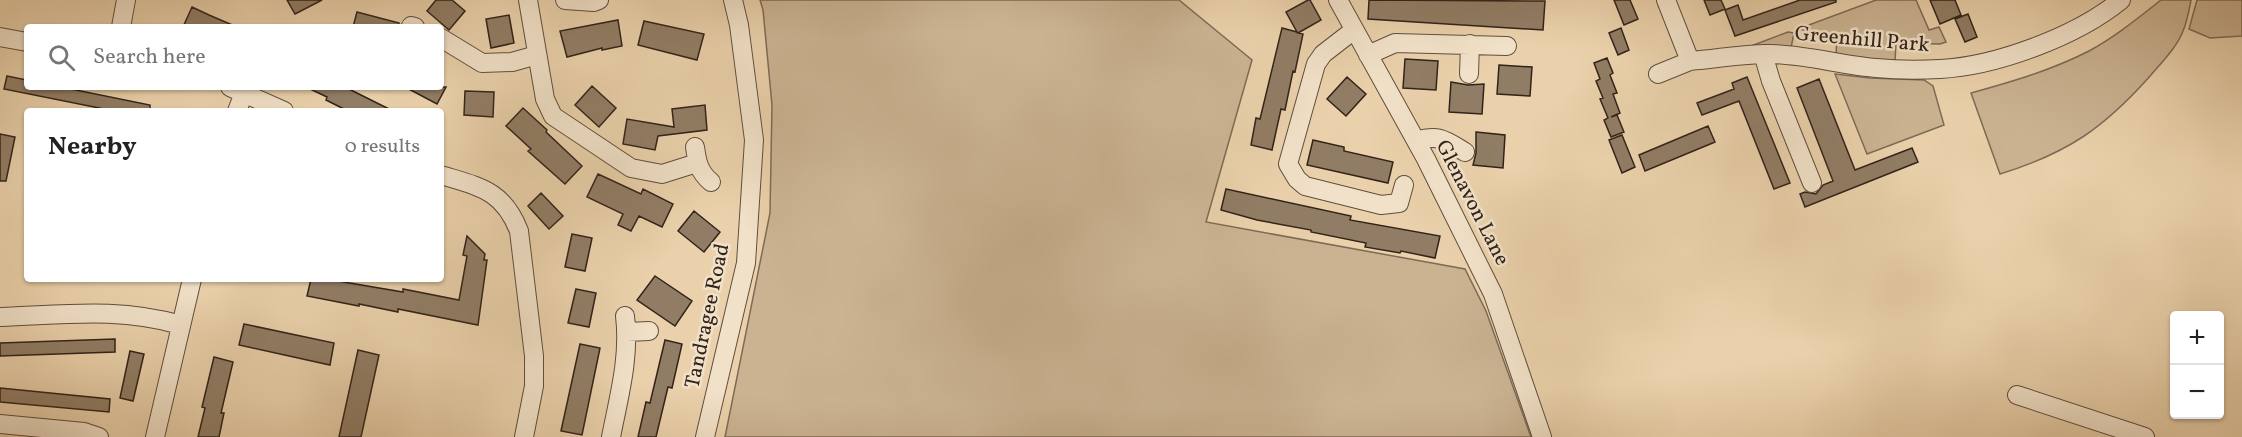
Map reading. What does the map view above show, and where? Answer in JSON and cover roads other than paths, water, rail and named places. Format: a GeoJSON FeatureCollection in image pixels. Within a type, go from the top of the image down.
{"type":"FeatureCollection","features":[{"type":"Feature","properties":{"kind":"street"},"geometry":{"type":"LineString","coordinates":[[122,24],[126,0]]}},
{"type":"Feature","properties":{"kind":"street"},"geometry":{"type":"LineString","coordinates":[[565,0],[594,2],[599,0]]}},
{"type":"Feature","properties":{"kind":"street","name":"Tandragee Road"},"geometry":{"type":"LineString","coordinates":[[705,437],[746,263],[754,140],[739,25],[733,0]]}},
{"type":"Feature","properties":{"kind":"street","name":"Glenavon Lane"},"geometry":{"type":"LineString","coordinates":[[1338,0],[1416,141],[1493,294],[1542,437]]}},
{"type":"Feature","properties":{"kind":"street"},"geometry":{"type":"LineString","coordinates":[[1666,0],[1690,61]]}},
{"type":"Feature","properties":{"kind":"street","name":"Greenhill Park"},"geometry":{"type":"LineString","coordinates":[[1658,74],[1690,61],[1763,54],[1810,57],[1877,68],[1940,69],[1964,66],[2000,58],[2064,35],[2096,18],[2121,0]]}},
{"type":"Feature","properties":{"kind":"street"},"geometry":{"type":"LineString","coordinates":[[533,1],[537,55],[545,99],[553,116],[631,168],[662,174],[696,155],[703,175],[711,182]]}},
{"type":"Feature","properties":{"kind":"street"},"geometry":{"type":"LineString","coordinates":[[1354,30],[1323,54],[1316,64],[1288,164],[1297,179],[1305,186],[1381,205],[1399,203],[1404,184]]}},
{"type":"Feature","properties":{"kind":"street"},"geometry":{"type":"LineString","coordinates":[[0,37],[24,41]]}},
{"type":"Feature","properties":{"kind":"street"},"geometry":{"type":"LineString","coordinates":[[444,40],[482,63],[512,62],[537,55]]}},
{"type":"Feature","properties":{"kind":"street"},"geometry":{"type":"LineString","coordinates":[[1368,55],[1395,43],[1507,46]]}},
{"type":"Feature","properties":{"kind":"street"},"geometry":{"type":"LineString","coordinates":[[1469,74],[1470,44]]}},
{"type":"Feature","properties":{"kind":"street"},"geometry":{"type":"LineString","coordinates":[[1763,54],[1771,81],[1812,183]]}},
{"type":"Feature","properties":{"kind":"street"},"geometry":{"type":"LineString","coordinates":[[237,108],[237,90],[277,108]]}},
{"type":"Feature","properties":{"kind":"street"},"geometry":{"type":"LineString","coordinates":[[1416,141],[1431,136],[1448,142],[1465,152]]}},
{"type":"Feature","properties":{"kind":"street"},"geometry":{"type":"LineString","coordinates":[[444,176],[494,194],[513,214],[519,231],[534,356],[534,386],[524,437]]}},
{"type":"Feature","properties":{"kind":"street"},"geometry":{"type":"LineString","coordinates":[[155,437],[191,282]]}},
{"type":"Feature","properties":{"kind":"street"},"geometry":{"type":"LineString","coordinates":[[0,317],[78,312],[117,313],[181,325]]}},
{"type":"Feature","properties":{"kind":"street"},"geometry":{"type":"LineString","coordinates":[[611,437],[625,371],[626,324],[649,331]]}},
{"type":"Feature","properties":{"kind":"street"},"geometry":{"type":"LineString","coordinates":[[2017,395],[2145,437]]}},
{"type":"Feature","properties":{"kind":"street"},"geometry":{"type":"LineString","coordinates":[[0,424],[84,432],[99,437]]}}]}
